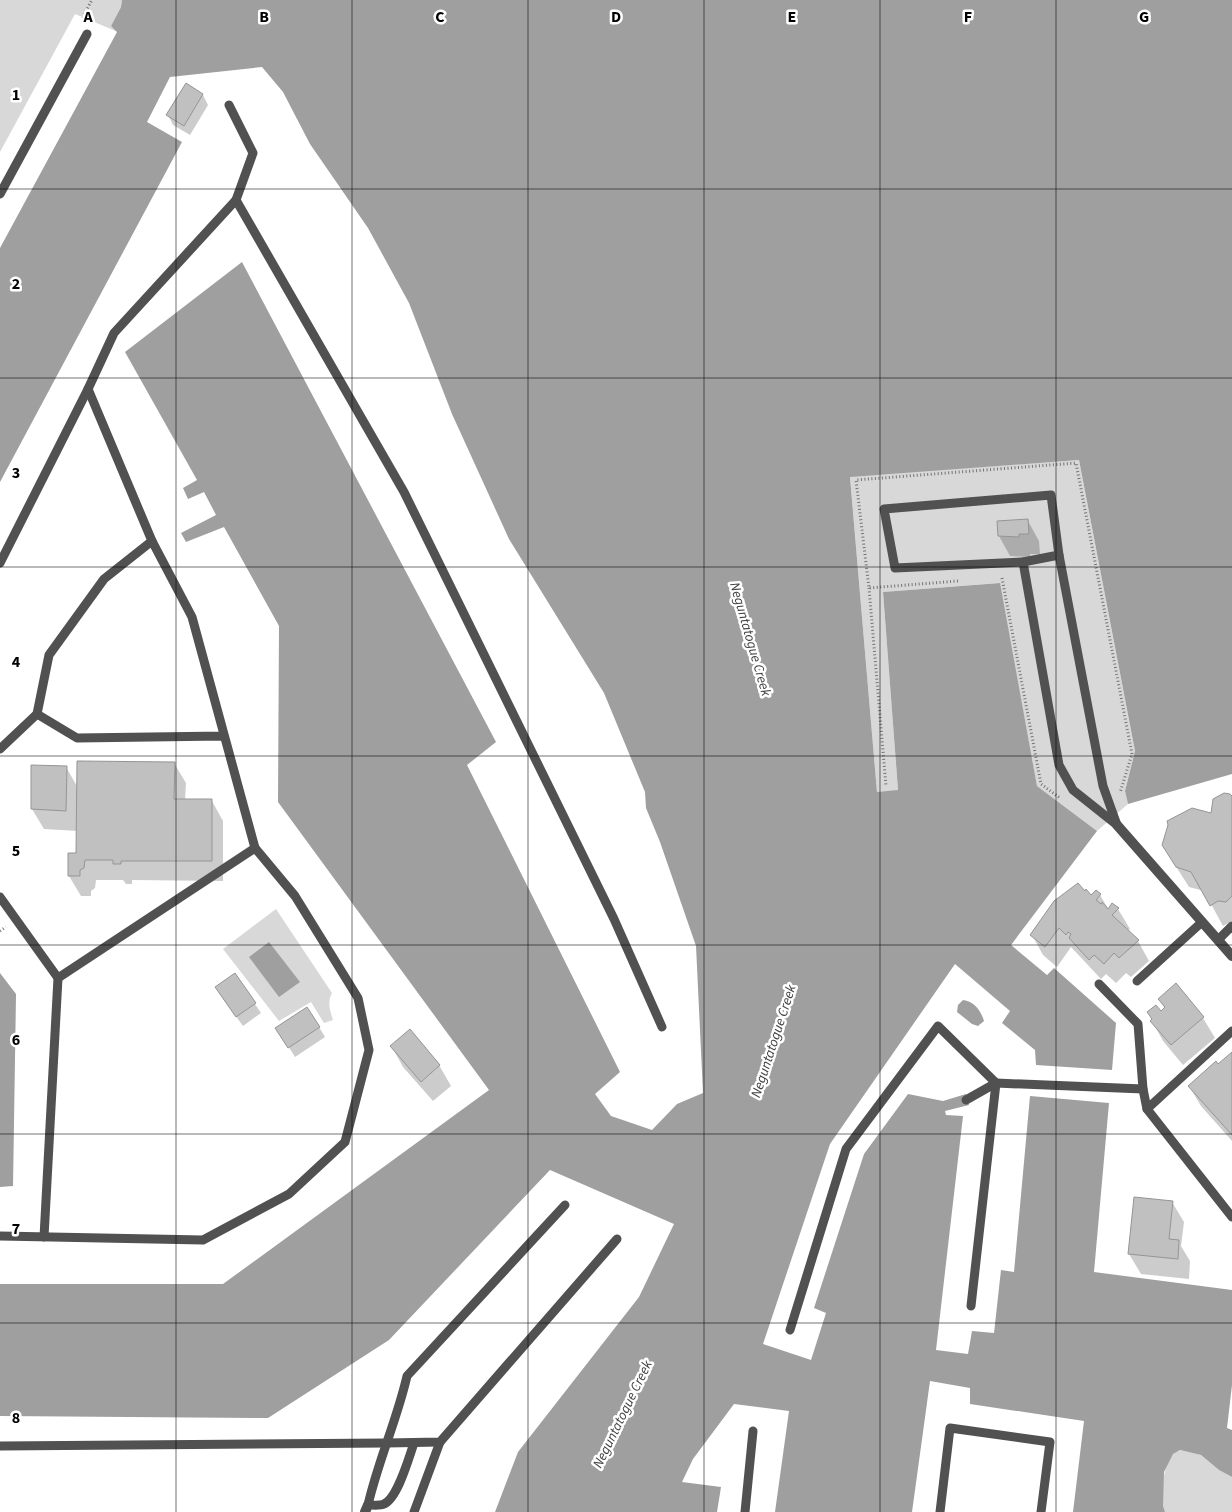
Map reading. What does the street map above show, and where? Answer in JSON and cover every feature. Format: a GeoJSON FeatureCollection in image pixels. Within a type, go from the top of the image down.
{"type":"FeatureCollection","features":[{"type":"Feature","properties":{"kind":"street"},"geometry":{"type":"LineString","coordinates":[[1117,825],[1232,956]]}},
{"type":"Feature","properties":{"kind":"lane"},"geometry":{"type":"LineString","coordinates":[[0,194],[87,34]]}},
{"type":"Feature","properties":{"kind":"lane"},"geometry":{"type":"LineString","coordinates":[[0,563],[88,389],[114,333],[236,200],[253,153],[229,105]]}},
{"type":"Feature","properties":{"kind":"lane"},"geometry":{"type":"LineString","coordinates":[[236,200],[404,492],[614,919],[662,1027]]}},
{"type":"Feature","properties":{"kind":"lane"},"geometry":{"type":"LineString","coordinates":[[0,1236],[203,1240],[289,1194],[345,1142],[369,1050],[358,998],[295,896],[256,848],[192,617],[152,541],[88,389]]}},
{"type":"Feature","properties":{"kind":"lane"},"geometry":{"type":"LineString","coordinates":[[1059,555],[1022,562],[895,568],[884,509],[1051,495],[1059,555],[1103,786],[1117,825]]}},
{"type":"Feature","properties":{"kind":"lane"},"geometry":{"type":"LineString","coordinates":[[0,749],[37,714],[49,655],[104,579],[152,541]]}},
{"type":"Feature","properties":{"kind":"lane"},"geometry":{"type":"LineString","coordinates":[[1022,562],[1059,765],[1073,790],[1117,825]]}},
{"type":"Feature","properties":{"kind":"lane"},"geometry":{"type":"LineString","coordinates":[[37,714],[77,738],[224,736]]}},
{"type":"Feature","properties":{"kind":"lane"},"geometry":{"type":"LineString","coordinates":[[58,978],[256,848]]}},
{"type":"Feature","properties":{"kind":"lane"},"geometry":{"type":"LineString","coordinates":[[0,897],[58,978],[44,1237]]}},
{"type":"Feature","properties":{"kind":"lane"},"geometry":{"type":"LineString","coordinates":[[1137,981],[1202,922]]}},
{"type":"Feature","properties":{"kind":"lane"},"geometry":{"type":"LineString","coordinates":[[1218,940],[1232,926]]}},
{"type":"Feature","properties":{"kind":"lane"},"geometry":{"type":"LineString","coordinates":[[1099,984],[1138,1024],[1143,1089],[1147,1109],[1232,1218]]}},
{"type":"Feature","properties":{"kind":"lane"},"geometry":{"type":"LineString","coordinates":[[790,1330],[846,1149],[938,1026],[996,1083]]}},
{"type":"Feature","properties":{"kind":"lane"},"geometry":{"type":"LineString","coordinates":[[1147,1109],[1232,1032]]}},
{"type":"Feature","properties":{"kind":"lane"},"geometry":{"type":"LineString","coordinates":[[966,1100],[996,1083],[1143,1089]]}},
{"type":"Feature","properties":{"kind":"lane"},"geometry":{"type":"LineString","coordinates":[[971,1306],[996,1083]]}},
{"type":"Feature","properties":{"kind":"lane"},"geometry":{"type":"LineString","coordinates":[[414,1443],[401,1480],[390,1498],[384,1504],[367,1508],[374,1481],[400,1406],[407,1376],[565,1205]]}},
{"type":"Feature","properties":{"kind":"lane"},"geometry":{"type":"LineString","coordinates":[[414,1512],[440,1442],[617,1239]]}},
{"type":"Feature","properties":{"kind":"lane"},"geometry":{"type":"LineString","coordinates":[[940,1512],[950,1428],[1050,1442],[1042,1512]]}},
{"type":"Feature","properties":{"kind":"lane"},"geometry":{"type":"LineString","coordinates":[[746,1512],[753,1431]]}},
{"type":"Feature","properties":{"kind":"lane"},"geometry":{"type":"LineString","coordinates":[[0,1446],[387,1444],[440,1442]]}},
{"type":"Feature","properties":{"kind":"path"},"geometry":{"type":"LineString","coordinates":[[87,34],[83,16],[92,0]]}},
{"type":"Feature","properties":{"kind":"path"},"geometry":{"type":"LineString","coordinates":[[870,588],[886,786]]}},
{"type":"Feature","properties":{"kind":"shaded area"},"geometry":{"type":"Polygon","coordinates":[[[0,0],[122,0],[121,7],[111,26],[118,32],[75,14],[0,152],[0,0]]]}},
{"type":"Feature","properties":{"kind":"shaded area"},"geometry":{"type":"Polygon","coordinates":[[[1079,460],[1135,751],[1125,791],[1128,804],[1097,831],[1037,786],[999,583],[883,592],[898,791],[877,792],[850,476],[1079,460]]]}},
{"type":"Feature","properties":{"kind":"shaded area"},"geometry":{"type":"Polygon","coordinates":[[[276,909],[332,993],[329,1003],[333,1020],[324,1023],[311,1002],[279,1021],[223,949],[276,909]]]}},
{"type":"Feature","properties":{"kind":"shaded area"},"geometry":{"type":"Polygon","coordinates":[[[1180,1450],[1201,1455],[1219,1470],[1232,1477],[1232,1512],[1165,1512],[1162,1499],[1164,1474],[1174,1453],[1180,1450]]]}},
{"type":"Feature","properties":{"kind":"water","name":"Neguntatogue Creek"},"geometry":{"type":"Polygon","coordinates":[[[122,0],[1232,0],[1232,774],[1128,804],[1125,791],[1135,751],[1079,460],[850,477],[877,792],[898,790],[883,592],[1000,583],[1037,786],[1097,831],[1011,945],[1047,975],[1054,968],[1116,1023],[1112,1070],[1036,1065],[1035,1050],[1002,1023],[1010,1011],[955,964],[830,1144],[763,1344],[811,1360],[826,1313],[814,1308],[864,1154],[908,1094],[943,1101],[966,1094],[969,1105],[945,1111],[946,1115],[963,1116],[936,1350],[968,1354],[972,1331],[994,1333],[1001,1270],[1014,1272],[1030,1096],[1109,1103],[1094,1272],[1232,1290],[1232,1385],[1227,1428],[1232,1430],[1232,1477],[1219,1470],[1201,1455],[1180,1450],[1173,1454],[1164,1472],[1163,1506],[1165,1512],[1073,1512],[1084,1421],[970,1404],[970,1388],[930,1381],[912,1512],[775,1512],[789,1411],[734,1404],[693,1459],[682,1482],[721,1487],[717,1512],[495,1512],[518,1452],[639,1297],[674,1224],[550,1170],[389,1340],[268,1418],[0,1416],[0,1284],[223,1284],[489,1090],[278,802],[279,626],[224,527],[186,542],[181,533],[216,515],[204,492],[188,499],[183,488],[197,480],[125,352],[242,262],[496,742],[467,765],[620,1072],[595,1094],[611,1116],[652,1130],[677,1104],[703,1093],[696,946],[660,842],[646,808],[645,792],[604,693],[509,539],[452,414],[409,303],[368,228],[310,144],[283,92],[262,67],[170,77],[147,122],[182,142],[0,482],[0,248],[117,32],[111,26],[121,7],[122,0]]]}},
{"type":"Feature","properties":{"kind":"water"},"geometry":{"type":"Polygon","coordinates":[[[269,942],[300,982],[279,997],[249,957],[269,942]]]}},
{"type":"Feature","properties":{"kind":"water"},"geometry":{"type":"Polygon","coordinates":[[[0,973],[16,994],[13,1186],[0,1187],[0,973]]]}},
{"type":"Feature","properties":{"kind":"water"},"geometry":{"type":"Polygon","coordinates":[[[963,1000],[974,1004],[981,1014],[984,1021],[978,1026],[972,1024],[957,1012],[958,1005],[963,1000]]]}},
{"type":"Feature","properties":{"kind":"building"},"geometry":{"type":"Polygon","coordinates":[[[186,83],[203,94],[184,126],[166,115],[186,83]]]}},
{"type":"Feature","properties":{"kind":"building"},"geometry":{"type":"Polygon","coordinates":[[[1028,519],[1029,534],[1019,534],[1019,537],[998,536],[997,521],[1028,519]]]}},
{"type":"Feature","properties":{"kind":"building"},"geometry":{"type":"Polygon","coordinates":[[[77,761],[175,762],[174,799],[212,799],[212,861],[121,861],[121,864],[113,864],[113,860],[85,860],[84,868],[80,870],[80,876],[68,876],[68,853],[76,853],[77,761]]]}},
{"type":"Feature","properties":{"kind":"building"},"geometry":{"type":"Polygon","coordinates":[[[31,765],[67,766],[66,811],[31,809],[31,765]]]}},
{"type":"Feature","properties":{"kind":"building"},"geometry":{"type":"Polygon","coordinates":[[[1224,793],[1232,796],[1232,896],[1226,902],[1218,901],[1210,906],[1191,872],[1176,867],[1162,845],[1168,825],[1167,821],[1192,808],[1211,813],[1213,799],[1224,793]]]}},
{"type":"Feature","properties":{"kind":"building"},"geometry":{"type":"Polygon","coordinates":[[[1078,883],[1091,895],[1096,890],[1101,894],[1096,900],[1101,904],[1102,902],[1108,909],[1112,903],[1119,908],[1112,915],[1139,940],[1119,958],[1114,953],[1104,964],[1094,955],[1089,960],[1069,938],[1071,934],[1068,932],[1066,935],[1059,928],[1045,947],[1030,935],[1054,901],[1078,883]]]}},
{"type":"Feature","properties":{"kind":"building"},"geometry":{"type":"Polygon","coordinates":[[[235,973],[256,1003],[236,1017],[215,987],[235,973]]]}},
{"type":"Feature","properties":{"kind":"building"},"geometry":{"type":"Polygon","coordinates":[[[1176,983],[1204,1017],[1171,1045],[1150,1021],[1152,1019],[1147,1012],[1156,1005],[1161,1011],[1165,1007],[1158,999],[1176,983]]]}},
{"type":"Feature","properties":{"kind":"building"},"geometry":{"type":"Polygon","coordinates":[[[307,1007],[320,1027],[288,1048],[275,1028],[307,1007]]]}},
{"type":"Feature","properties":{"kind":"building"},"geometry":{"type":"Polygon","coordinates":[[[410,1029],[440,1065],[421,1082],[390,1046],[410,1029]]]}},
{"type":"Feature","properties":{"kind":"building"},"geometry":{"type":"Polygon","coordinates":[[[1232,1052],[1232,1135],[1188,1086],[1216,1061],[1218,1064],[1232,1052]]]}},
{"type":"Feature","properties":{"kind":"building"},"geometry":{"type":"Polygon","coordinates":[[[1134,1197],[1173,1201],[1169,1239],[1179,1240],[1178,1259],[1128,1254],[1134,1197]]]}}]}
